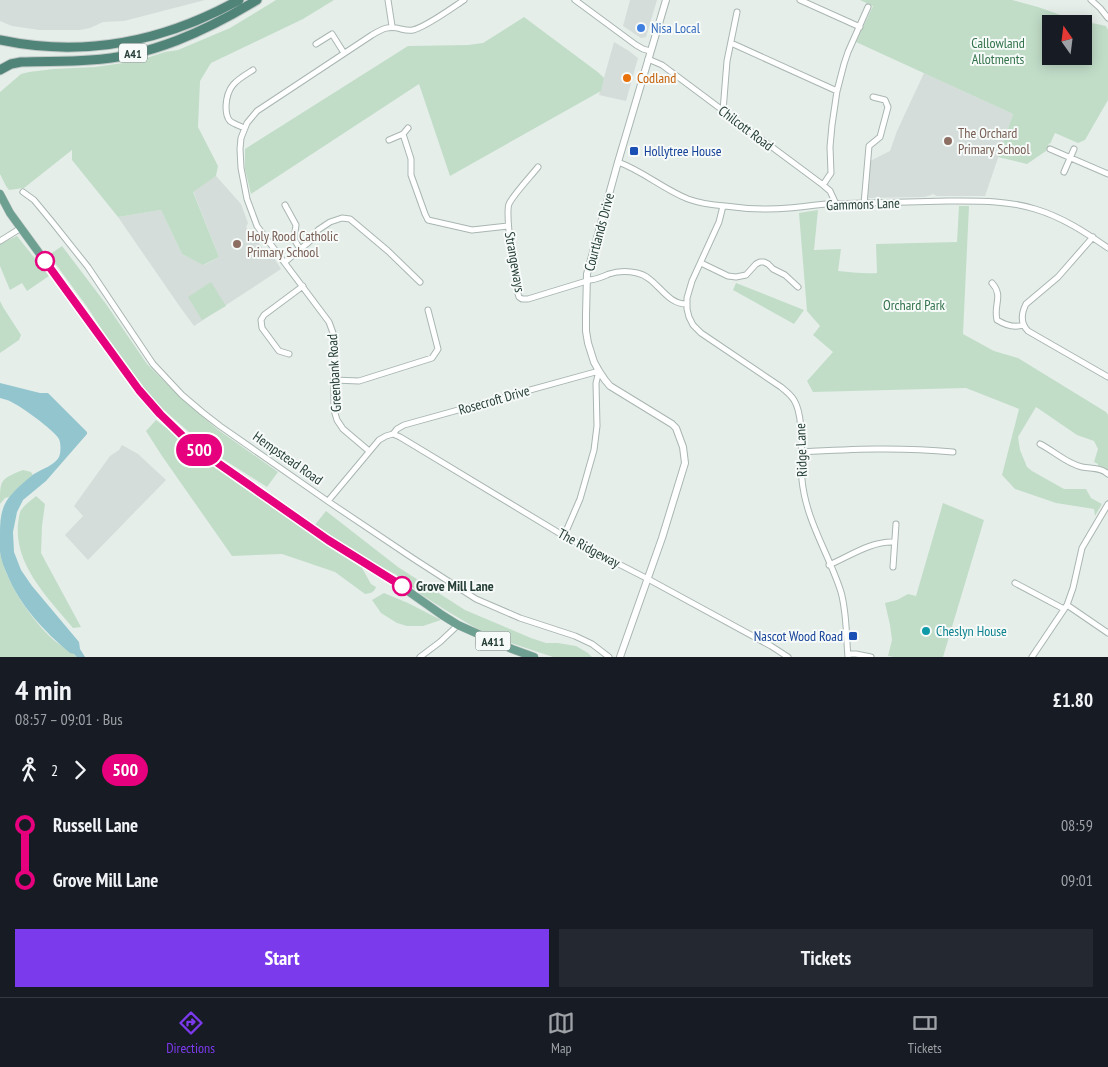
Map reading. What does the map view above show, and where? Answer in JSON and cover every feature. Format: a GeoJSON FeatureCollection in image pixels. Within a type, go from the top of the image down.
{"type":"FeatureCollection","features":[{"type":"Feature","properties":{"kind":"highway"},"geometry":{"type":"LineString","coordinates":[[196,20],[229,0]]}},
{"type":"Feature","properties":{"kind":"highway","name":"A41"},"geometry":{"type":"LineString","coordinates":[[0,40],[37,45],[76,47],[120,44],[153,36],[196,20],[238,0]]}},
{"type":"Feature","properties":{"kind":"highway","name":"A41"},"geometry":{"type":"LineString","coordinates":[[0,70],[11,64],[21,62],[91,60],[151,50],[212,26],[257,0]]}},
{"type":"Feature","properties":{"kind":"highway"},"geometry":{"type":"LineString","coordinates":[[0,35],[37,45]]}},
{"type":"Feature","properties":{"kind":"main road","name":"A411"},"geometry":{"type":"LineString","coordinates":[[0,194],[10,213],[139,390],[160,414],[192,445],[328,540],[388,577],[458,625],[534,657]]}},
{"type":"Feature","properties":{"kind":"street"},"geometry":{"type":"LineString","coordinates":[[388,0],[392,26]]}},
{"type":"Feature","properties":{"kind":"street"},"geometry":{"type":"LineString","coordinates":[[253,70],[236,81],[227,96],[226,110],[228,118],[244,128],[257,111],[380,30],[392,26],[410,31],[422,26],[464,0]]}},
{"type":"Feature","properties":{"kind":"street"},"geometry":{"type":"LineString","coordinates":[[576,0],[636,45],[650,51]]}},
{"type":"Feature","properties":{"kind":"street","name":"Courtlands Drive"},"geometry":{"type":"LineString","coordinates":[[620,657],[648,579],[684,463],[684,447],[676,428],[672,424],[610,386],[599,371],[590,352],[586,331],[587,281],[589,266],[618,162],[666,0]]}},
{"type":"Feature","properties":{"kind":"street"},"geometry":{"type":"LineString","coordinates":[[800,0],[860,27]]}},
{"type":"Feature","properties":{"kind":"street"},"geometry":{"type":"LineString","coordinates":[[1091,0],[1108,18]]}},
{"type":"Feature","properties":{"kind":"street"},"geometry":{"type":"LineString","coordinates":[[823,185],[831,173],[830,147],[837,91],[846,58],[868,7]]}},
{"type":"Feature","properties":{"kind":"street"},"geometry":{"type":"LineString","coordinates":[[723,111],[727,61],[738,12]]}},
{"type":"Feature","properties":{"kind":"street"},"geometry":{"type":"LineString","coordinates":[[316,44],[332,34],[344,53]]}},
{"type":"Feature","properties":{"kind":"street"},"geometry":{"type":"LineString","coordinates":[[730,43],[837,91]]}},
{"type":"Feature","properties":{"kind":"street","name":"Chilcott Road"},"geometry":{"type":"LineString","coordinates":[[648,59],[658,63],[823,185],[830,191],[836,204]]}},
{"type":"Feature","properties":{"kind":"street"},"geometry":{"type":"LineString","coordinates":[[864,204],[868,146],[880,137],[888,107],[885,100],[873,97]]}},
{"type":"Feature","properties":{"kind":"street","name":"Greenbank Road"},"geometry":{"type":"LineString","coordinates":[[244,128],[240,149],[241,168],[247,199],[257,226],[325,315],[331,327],[334,339],[334,410],[337,420],[343,429],[369,451]]}},
{"type":"Feature","properties":{"kind":"street"},"geometry":{"type":"LineString","coordinates":[[389,140],[403,134],[408,128]]}},
{"type":"Feature","properties":{"kind":"street"},"geometry":{"type":"LineString","coordinates":[[403,134],[411,159],[411,175],[428,220],[472,230],[508,226]]}},
{"type":"Feature","properties":{"kind":"street"},"geometry":{"type":"LineString","coordinates":[[1050,149],[1108,174]]}},
{"type":"Feature","properties":{"kind":"street"},"geometry":{"type":"LineString","coordinates":[[1064,172],[1074,149]]}},
{"type":"Feature","properties":{"kind":"street","name":"Gammons Lane"},"geometry":{"type":"LineString","coordinates":[[618,162],[632,167],[689,199],[751,209],[780,209],[836,204],[1000,202],[1047,213],[1074,226],[1108,248]]}},
{"type":"Feature","properties":{"kind":"street","name":"Strangeways"},"geometry":{"type":"LineString","coordinates":[[538,167],[511,200],[507,214],[518,295],[520,298],[528,299],[587,281]]}},
{"type":"Feature","properties":{"kind":"street","name":"Hempstead Road"},"geometry":{"type":"LineString","coordinates":[[23,192],[34,200],[88,267],[153,364],[182,395],[220,426],[328,502],[476,599],[520,618],[575,636],[592,644],[609,657]]}},
{"type":"Feature","properties":{"kind":"street"},"geometry":{"type":"LineString","coordinates":[[285,205],[294,222],[296,228],[294,239],[300,249]]}},
{"type":"Feature","properties":{"kind":"street"},"geometry":{"type":"LineString","coordinates":[[587,281],[597,280],[614,273],[627,272],[639,274],[646,276],[675,302],[686,304],[689,291],[719,222],[723,206]]}},
{"type":"Feature","properties":{"kind":"street"},"geometry":{"type":"LineString","coordinates":[[285,262],[310,241],[318,230],[330,222],[342,218],[350,219],[388,250],[420,282]]}},
{"type":"Feature","properties":{"kind":"street"},"geometry":{"type":"LineString","coordinates":[[0,241],[21,228]]}},
{"type":"Feature","properties":{"kind":"street"},"geometry":{"type":"LineString","coordinates":[[1093,237],[1064,271],[1026,304],[1022,314],[1023,325],[1032,333],[1108,377]]}},
{"type":"Feature","properties":{"kind":"street"},"geometry":{"type":"LineString","coordinates":[[701,263],[728,276],[736,277],[746,275],[756,264],[764,262],[785,275],[798,287]]}},
{"type":"Feature","properties":{"kind":"street"},"geometry":{"type":"LineString","coordinates":[[992,282],[997,289],[998,295],[997,320],[1013,327],[1023,325]]}},
{"type":"Feature","properties":{"kind":"street"},"geometry":{"type":"LineString","coordinates":[[289,354],[279,351],[262,328],[261,320],[303,286]]}},
{"type":"Feature","properties":{"kind":"street","name":"Ridge Lane"},"geometry":{"type":"LineString","coordinates":[[686,304],[689,318],[701,333],[781,387],[791,396],[797,406],[800,416],[802,482],[812,522],[841,593],[845,610],[848,656]]}},
{"type":"Feature","properties":{"kind":"street"},"geometry":{"type":"LineString","coordinates":[[334,380],[359,381],[432,358],[438,348],[428,310]]}},
{"type":"Feature","properties":{"kind":"street"},"geometry":{"type":"LineString","coordinates":[[564,536],[580,499],[594,450],[597,426],[596,383],[599,371]]}},
{"type":"Feature","properties":{"kind":"street","name":"Rosecroft Drive"},"geometry":{"type":"LineString","coordinates":[[328,502],[369,451],[383,437],[393,434],[404,425],[599,371]]}},
{"type":"Feature","properties":{"kind":"street","name":"The Ridgeway"},"geometry":{"type":"LineString","coordinates":[[393,434],[564,536],[648,579],[788,657]]}},
{"type":"Feature","properties":{"kind":"street"},"geometry":{"type":"LineString","coordinates":[[1040,444],[1050,448],[1075,465],[1100,469],[1108,474]]}},
{"type":"Feature","properties":{"kind":"street"},"geometry":{"type":"LineString","coordinates":[[801,452],[882,448],[953,452]]}},
{"type":"Feature","properties":{"kind":"street"},"geometry":{"type":"LineString","coordinates":[[1032,657],[1066,607],[1073,588],[1082,548],[1108,504]]}},
{"type":"Feature","properties":{"kind":"street"},"geometry":{"type":"LineString","coordinates":[[893,567],[896,524]]}},
{"type":"Feature","properties":{"kind":"street"},"geometry":{"type":"LineString","coordinates":[[829,565],[876,544],[894,542]]}},
{"type":"Feature","properties":{"kind":"street"},"geometry":{"type":"LineString","coordinates":[[1015,583],[1066,607],[1108,633]]}},
{"type":"Feature","properties":{"kind":"street"},"geometry":{"type":"LineString","coordinates":[[420,657],[458,625]]}},
{"type":"Feature","properties":{"kind":"street"},"geometry":{"type":"LineString","coordinates":[[848,656],[856,654],[871,657]]}},
{"type":"Feature","properties":{"kind":"shaded area"},"geometry":{"type":"Polygon","coordinates":[[[0,0],[205,0],[124,21],[103,22],[80,30],[39,30],[12,26],[0,21],[0,0]]]}},
{"type":"Feature","properties":{"kind":"shaded area"},"geometry":{"type":"Polygon","coordinates":[[[630,0],[657,0],[646,37],[641,38],[623,26],[630,0]]]}},
{"type":"Feature","properties":{"kind":"shaded area"},"geometry":{"type":"Polygon","coordinates":[[[614,42],[638,58],[626,101],[599,95],[614,42]]]}},
{"type":"Feature","properties":{"kind":"shaded area","name":"The Orchard Primary School"},"geometry":{"type":"Polygon","coordinates":[[[924,73],[1013,114],[985,196],[937,196],[933,194],[925,197],[867,198],[870,161],[890,151],[897,131],[924,73]]]}},
{"type":"Feature","properties":{"kind":"shaded area","name":"Holy Rood Catholic Primary School"},"geometry":{"type":"Polygon","coordinates":[[[216,176],[241,204],[248,223],[246,227],[268,255],[274,258],[281,269],[194,326],[118,217],[161,210],[182,254],[204,265],[219,257],[193,191],[216,176]]]}},
{"type":"Feature","properties":{"kind":"shaded area"},"geometry":{"type":"Polygon","coordinates":[[[122,445],[138,454],[166,480],[88,560],[65,535],[83,516],[74,506],[110,456],[119,450],[122,445]]]}},
{"type":"Feature","properties":{"kind":"green space"},"geometry":{"type":"Polygon","coordinates":[[[276,0],[334,0],[303,19],[211,63],[200,81],[198,127],[218,166],[216,176],[193,192],[219,257],[203,265],[182,254],[161,210],[118,217],[72,160],[72,150],[24,188],[9,190],[6,186],[0,174],[0,92],[21,74],[137,61],[178,50],[230,28],[276,0]]]}},
{"type":"Feature","properties":{"kind":"green space","name":"Callowland Allotments"},"geometry":{"type":"Polygon","coordinates":[[[860,0],[1012,0],[1061,15],[1042,15],[1042,65],[1092,65],[1092,23],[1106,26],[1108,30],[1108,100],[1085,140],[1078,143],[1055,133],[1046,151],[1027,164],[998,157],[1013,114],[856,42],[873,6],[860,0]]]}},
{"type":"Feature","properties":{"kind":"green space"},"geometry":{"type":"Polygon","coordinates":[[[524,17],[599,73],[604,78],[601,91],[450,176],[419,84],[251,194],[245,169],[245,149],[408,46],[483,43],[524,17]]]}},
{"type":"Feature","properties":{"kind":"green space","name":"Orchard Park"},"geometry":{"type":"Polygon","coordinates":[[[959,206],[969,206],[963,334],[994,351],[1018,358],[1108,415],[1108,471],[1094,462],[1098,449],[1094,441],[1077,435],[1036,407],[1018,437],[1020,450],[1027,467],[1064,489],[1086,489],[1091,498],[1102,504],[1095,516],[1094,509],[1056,503],[1015,489],[1002,475],[1019,409],[966,388],[813,392],[807,381],[833,352],[813,335],[820,326],[807,311],[799,213],[818,210],[814,250],[841,249],[838,271],[877,273],[876,244],[957,242],[959,206]]]}},
{"type":"Feature","properties":{"kind":"green space"},"geometry":{"type":"Polygon","coordinates":[[[17,236],[49,276],[27,291],[22,283],[10,290],[0,266],[0,244],[17,236]]]}},
{"type":"Feature","properties":{"kind":"green space"},"geometry":{"type":"Polygon","coordinates":[[[62,246],[106,304],[147,364],[178,395],[217,429],[278,472],[267,487],[218,456],[159,406],[140,384],[49,255],[62,246]]]}},
{"type":"Feature","properties":{"kind":"green space"},"geometry":{"type":"Polygon","coordinates":[[[211,282],[226,306],[202,320],[188,297],[211,282]]]}},
{"type":"Feature","properties":{"kind":"green space"},"geometry":{"type":"Polygon","coordinates":[[[736,283],[804,310],[794,324],[733,290],[736,283]]]}},
{"type":"Feature","properties":{"kind":"green space"},"geometry":{"type":"Polygon","coordinates":[[[0,301],[21,335],[19,340],[0,353],[0,301]]]}},
{"type":"Feature","properties":{"kind":"green space"},"geometry":{"type":"Polygon","coordinates":[[[156,420],[330,548],[362,568],[371,584],[376,587],[374,590],[365,594],[335,572],[282,554],[232,556],[146,431],[156,420]]]}},
{"type":"Feature","properties":{"kind":"green space"},"geometry":{"type":"Polygon","coordinates":[[[23,470],[31,472],[34,477],[16,495],[5,498],[0,504],[0,490],[3,481],[23,470]]]}},
{"type":"Feature","properties":{"kind":"green space"},"geometry":{"type":"Polygon","coordinates":[[[36,496],[45,504],[41,553],[81,627],[73,628],[44,593],[27,567],[22,553],[18,539],[20,514],[25,505],[36,496]]]}},
{"type":"Feature","properties":{"kind":"green space"},"geometry":{"type":"Polygon","coordinates":[[[943,503],[984,520],[943,657],[888,656],[892,640],[885,603],[897,600],[908,594],[916,596],[943,503]]]}},
{"type":"Feature","properties":{"kind":"green space"},"geometry":{"type":"Polygon","coordinates":[[[326,511],[398,567],[465,610],[546,643],[576,646],[592,657],[553,657],[496,638],[474,627],[422,595],[395,574],[359,555],[314,526],[326,511]]]}},
{"type":"Feature","properties":{"kind":"green space"},"geometry":{"type":"Polygon","coordinates":[[[0,552],[3,564],[14,588],[37,623],[55,641],[77,657],[0,657],[0,552]]]}},
{"type":"Feature","properties":{"kind":"green space"},"geometry":{"type":"Polygon","coordinates":[[[384,593],[441,620],[423,626],[407,626],[397,623],[381,613],[372,600],[384,593]]]}},
{"type":"Feature","properties":{"kind":"water"},"geometry":{"type":"Polygon","coordinates":[[[0,383],[40,393],[48,393],[87,432],[46,481],[23,500],[17,512],[13,532],[14,552],[21,570],[79,642],[80,649],[85,657],[77,657],[70,653],[34,617],[12,586],[2,561],[0,552],[0,523],[5,503],[14,491],[34,474],[57,460],[60,455],[60,443],[56,435],[43,423],[19,406],[0,398],[0,383]]]}},
{"type":"Feature","properties":{"kind":"bus line","name":"500"},"geometry":{"type":"LineString","coordinates":[[45,261],[139,390],[160,414],[192,445],[328,540],[402,586]]}},
{"type":"Feature","properties":{"kind":"place","name":"Nisa Local"},"geometry":{"type":"Point","coordinates":[641,28]}},
{"type":"Feature","properties":{"kind":"place","name":"Codland"},"geometry":{"type":"Point","coordinates":[627,78]}},
{"type":"Feature","properties":{"kind":"place","name":"The Orchard Primary School"},"geometry":{"type":"Point","coordinates":[948,141]}},
{"type":"Feature","properties":{"kind":"place","name":"Hollytree House"},"geometry":{"type":"Point","coordinates":[634,151]}},
{"type":"Feature","properties":{"kind":"place","name":"Holy Rood Catholic Primary School"},"geometry":{"type":"Point","coordinates":[237,244]}},
{"type":"Feature","properties":{"kind":"place","name":"Grove Mill Lane"},"geometry":{"type":"Point","coordinates":[402,586]}},
{"type":"Feature","properties":{"kind":"place","name":"Cheslyn House"},"geometry":{"type":"Point","coordinates":[926,631]}},
{"type":"Feature","properties":{"kind":"place","name":"Nascot Wood Road"},"geometry":{"type":"Point","coordinates":[853,636]}}]}
